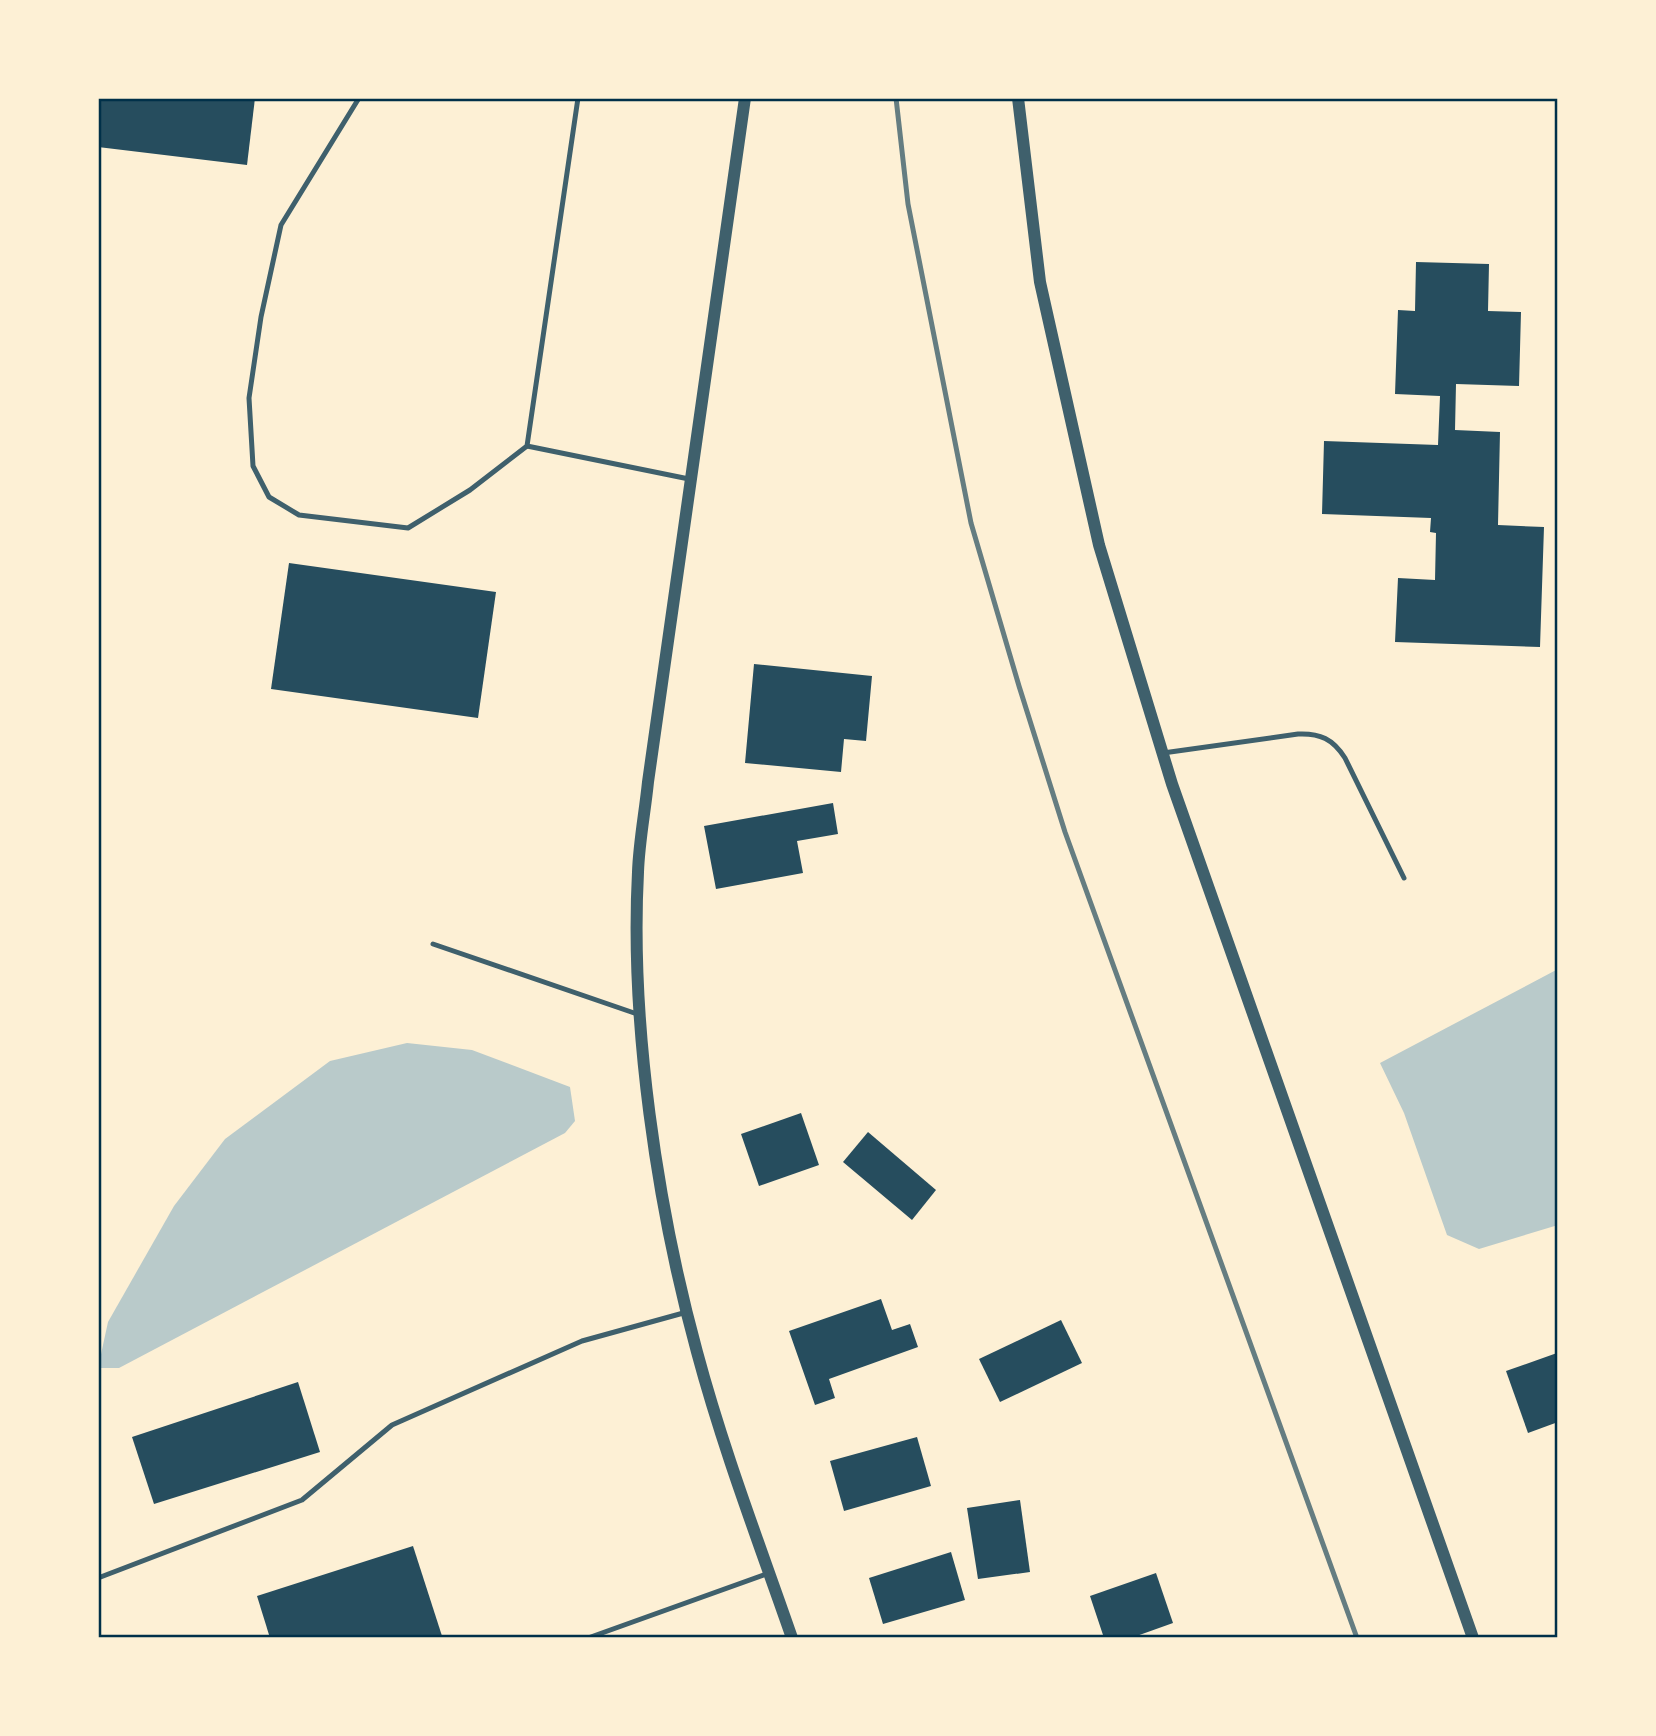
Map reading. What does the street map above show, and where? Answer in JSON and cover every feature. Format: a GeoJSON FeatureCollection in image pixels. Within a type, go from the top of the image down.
{"type":"FeatureCollection","features":[{"type":"Feature","properties":{"kind":"street"},"geometry":{"type":"LineString","coordinates":[[745,98],[638,871],[639,1014],[658,1167],[687,1312],[714,1413],[792,1638]]}},
{"type":"Feature","properties":{"kind":"street"},"geometry":{"type":"LineString","coordinates":[[1018,98],[1040,282],[1099,545],[1163,753],[1473,1638]]}},
{"type":"Feature","properties":{"kind":"lane"},"geometry":{"type":"LineString","coordinates":[[359,98],[281,225],[261,317],[249,398],[253,466],[270,497],[299,515],[408,528],[470,490],[527,446],[578,98]]}},
{"type":"Feature","properties":{"kind":"lane"},"geometry":{"type":"LineString","coordinates":[[527,446],[692,480]]}},
{"type":"Feature","properties":{"kind":"lane"},"geometry":{"type":"LineString","coordinates":[[1163,753],[1298,734],[1315,733],[1327,738],[1337,745],[1345,758],[1405,878]]}},
{"type":"Feature","properties":{"kind":"lane"},"geometry":{"type":"LineString","coordinates":[[433,944],[639,1014]]}},
{"type":"Feature","properties":{"kind":"lane"},"geometry":{"type":"LineString","coordinates":[[98,1578],[302,1500],[392,1425],[582,1342],[687,1312]]}},
{"type":"Feature","properties":{"kind":"lane"},"geometry":{"type":"LineString","coordinates":[[588,1638],[769,1573]]}},
{"type":"Feature","properties":{"kind":"shaded area"},"geometry":{"type":"Polygon","coordinates":[[[1558,969],[1558,1225],[1479,1249],[1447,1235],[1404,1113],[1380,1063],[1558,969]]]}},
{"type":"Feature","properties":{"kind":"shaded area"},"geometry":{"type":"Polygon","coordinates":[[[407,1043],[472,1050],[570,1087],[575,1121],[565,1133],[119,1368],[98,1368],[108,1322],[174,1206],[225,1139],[330,1061],[407,1043]]]}},
{"type":"Feature","properties":{"kind":"building"},"geometry":{"type":"Polygon","coordinates":[[[98,98],[255,98],[247,165],[98,147],[98,98]]]}},
{"type":"Feature","properties":{"kind":"building"},"geometry":{"type":"Polygon","coordinates":[[[1416,262],[1489,264],[1488,311],[1521,312],[1519,386],[1456,384],[1455,430],[1500,432],[1498,525],[1544,527],[1540,647],[1395,642],[1398,578],[1435,580],[1436,533],[1430,532],[1431,518],[1322,514],[1324,441],[1438,445],[1440,396],[1395,394],[1398,310],[1415,311],[1416,262]]]}},
{"type":"Feature","properties":{"kind":"building"},"geometry":{"type":"Polygon","coordinates":[[[289,563],[496,592],[478,718],[271,689],[289,563]]]}},
{"type":"Feature","properties":{"kind":"building"},"geometry":{"type":"Polygon","coordinates":[[[754,664],[872,676],[866,741],[844,739],[841,772],[745,763],[754,664]]]}},
{"type":"Feature","properties":{"kind":"building"},"geometry":{"type":"Polygon","coordinates":[[[833,803],[838,834],[797,841],[803,873],[716,889],[704,826],[833,803]]]}},
{"type":"Feature","properties":{"kind":"building"},"geometry":{"type":"Polygon","coordinates":[[[801,1113],[819,1165],[759,1186],[741,1134],[801,1113]]]}},
{"type":"Feature","properties":{"kind":"building"},"geometry":{"type":"Polygon","coordinates":[[[868,1132],[936,1190],[912,1220],[843,1162],[868,1132]]]}},
{"type":"Feature","properties":{"kind":"building"},"geometry":{"type":"Polygon","coordinates":[[[881,1299],[892,1330],[910,1324],[918,1347],[829,1379],[835,1398],[815,1405],[789,1331],[881,1299]]]}},
{"type":"Feature","properties":{"kind":"building"},"geometry":{"type":"Polygon","coordinates":[[[1061,1320],[1082,1363],[1000,1402],[979,1359],[1061,1320]]]}},
{"type":"Feature","properties":{"kind":"building"},"geometry":{"type":"Polygon","coordinates":[[[1557,1353],[1558,1422],[1528,1433],[1506,1371],[1557,1353]]]}},
{"type":"Feature","properties":{"kind":"building"},"geometry":{"type":"Polygon","coordinates":[[[298,1382],[320,1452],[154,1504],[132,1437],[298,1382]]]}},
{"type":"Feature","properties":{"kind":"building"},"geometry":{"type":"Polygon","coordinates":[[[917,1437],[931,1486],[844,1511],[830,1461],[917,1437]]]}},
{"type":"Feature","properties":{"kind":"building"},"geometry":{"type":"Polygon","coordinates":[[[1020,1500],[1030,1572],[978,1579],[967,1508],[1020,1500]]]}},
{"type":"Feature","properties":{"kind":"building"},"geometry":{"type":"Polygon","coordinates":[[[413,1546],[442,1636],[270,1638],[257,1596],[413,1546]]]}},
{"type":"Feature","properties":{"kind":"building"},"geometry":{"type":"Polygon","coordinates":[[[951,1552],[965,1600],[883,1624],[869,1578],[951,1552]]]}},
{"type":"Feature","properties":{"kind":"building"},"geometry":{"type":"Polygon","coordinates":[[[1156,1573],[1173,1623],[1131,1638],[1104,1638],[1090,1596],[1156,1573]]]}},
{"type":"Feature","properties":{"kind":"railway"},"geometry":{"type":"LineString","coordinates":[[896,98],[908,204],[971,523],[1019,686],[1065,832],[1357,1638]]}}]}
